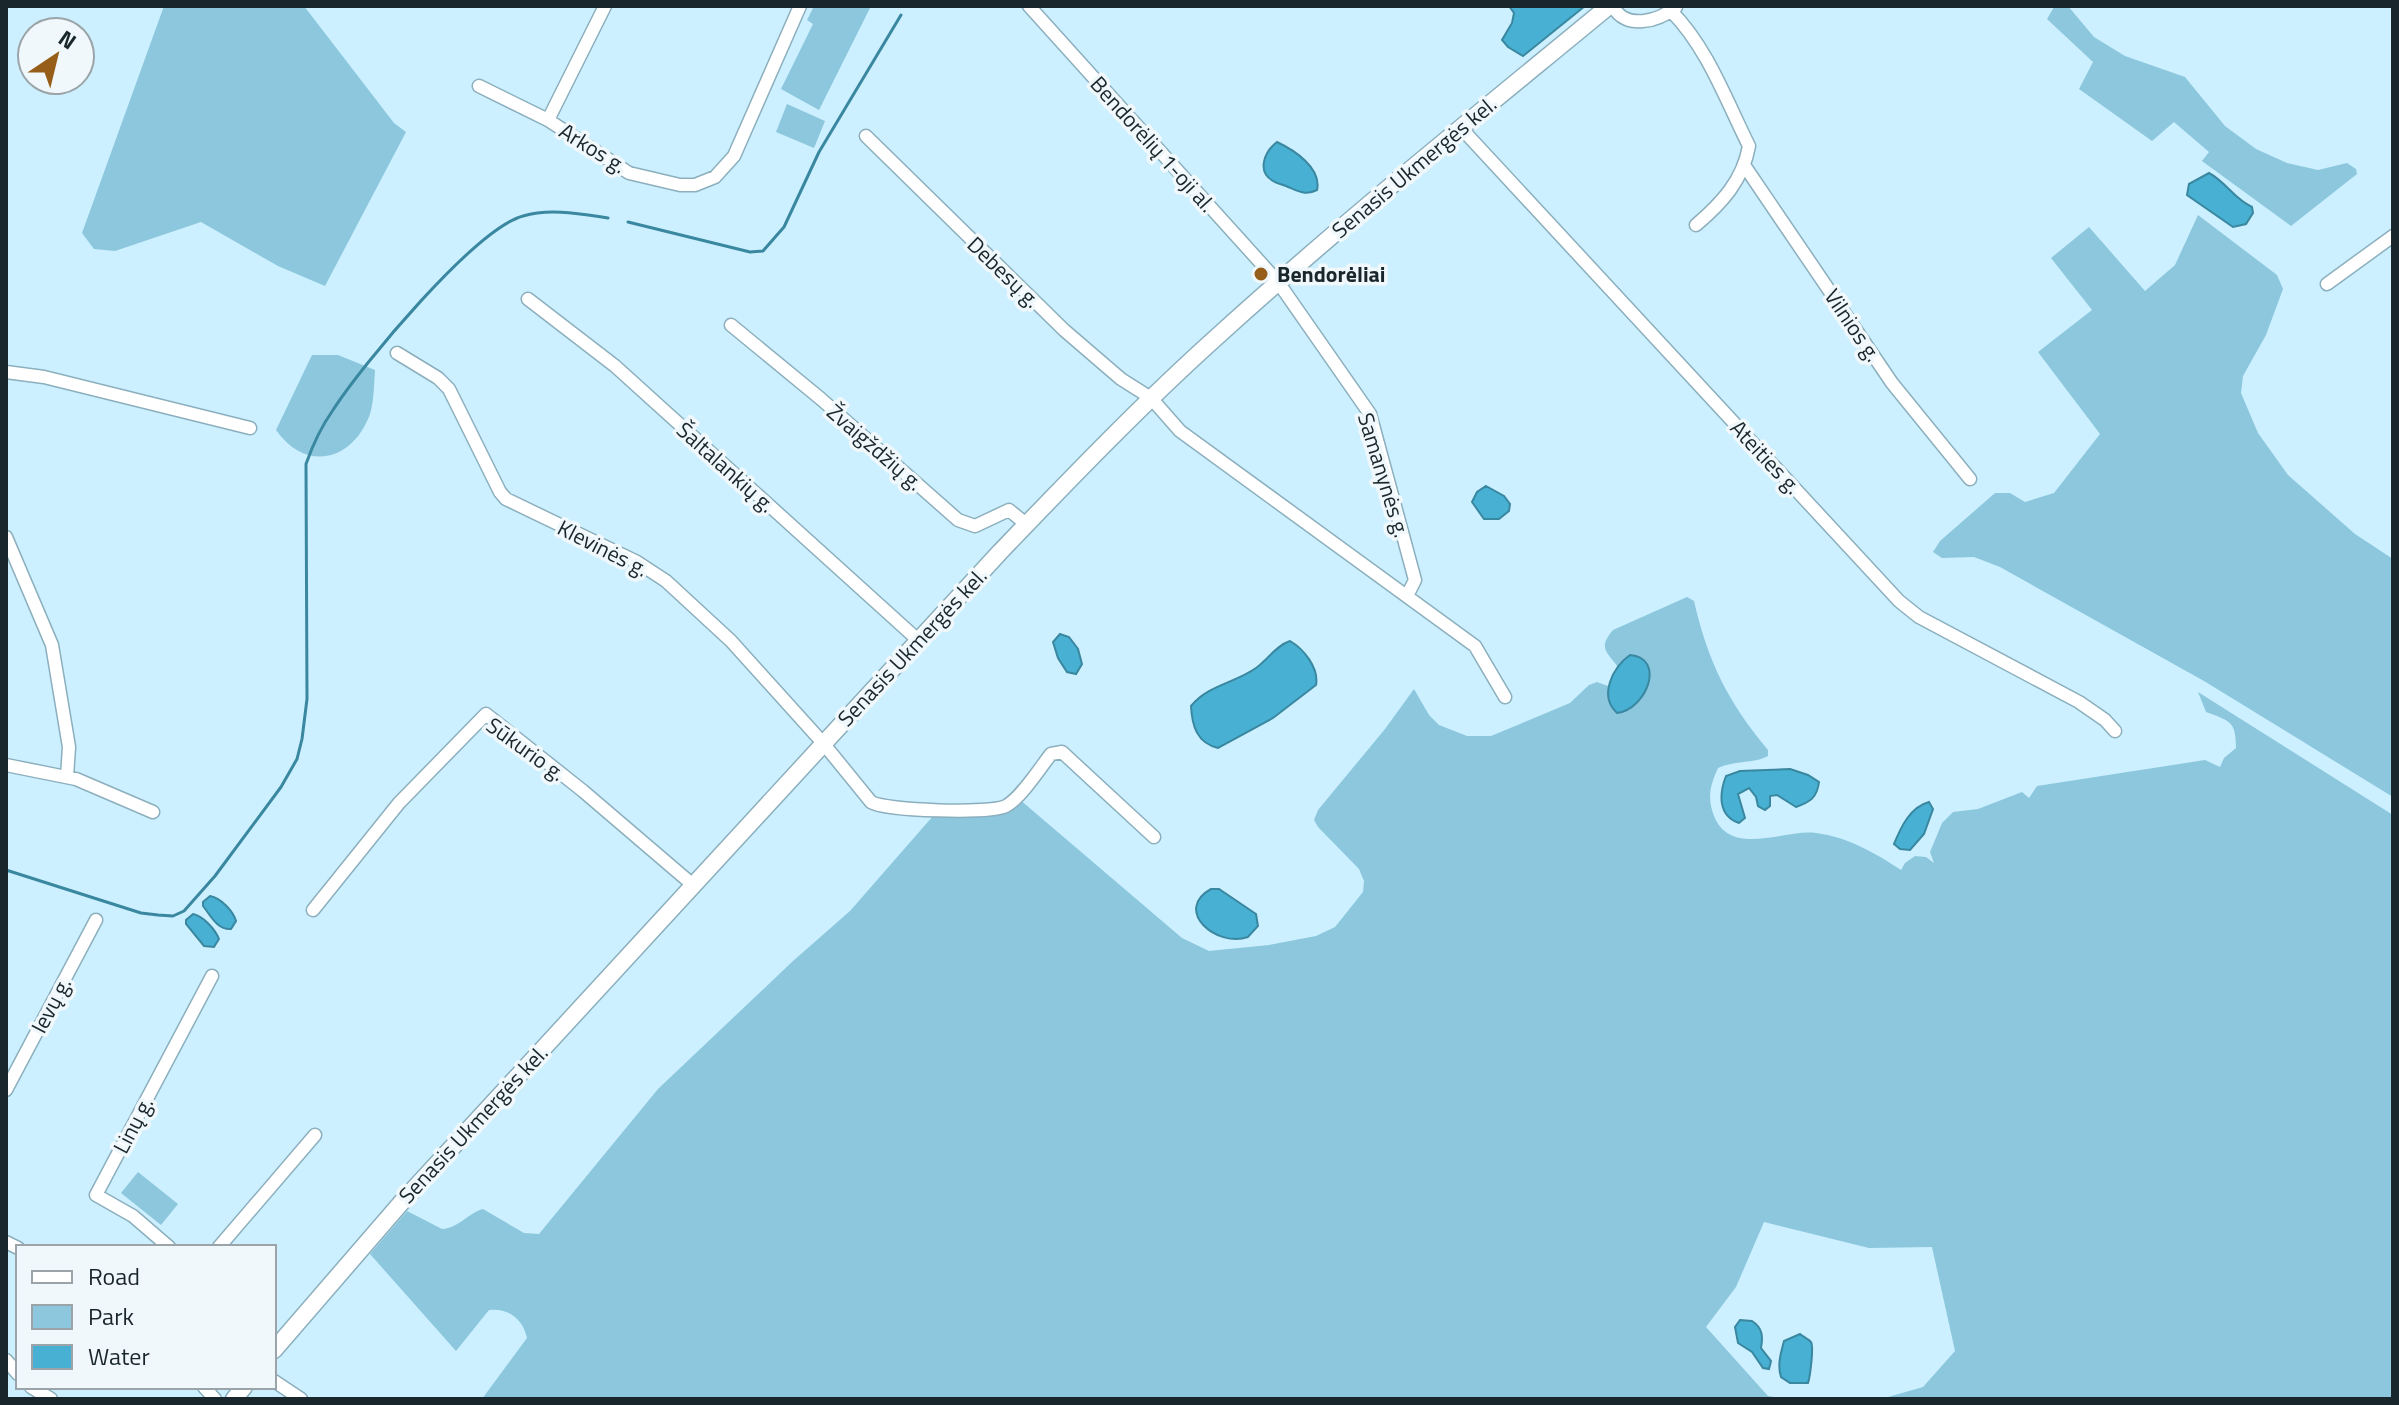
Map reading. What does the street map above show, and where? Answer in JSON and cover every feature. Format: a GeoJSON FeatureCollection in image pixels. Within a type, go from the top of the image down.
{"type":"FeatureCollection","features":[{"type":"Feature","properties":{"kind":"main road","name":"Senasis Ukmergės kel."},"geometry":{"type":"LineString","coordinates":[[276,1348],[391,1213],[823,743],[1026,524],[1151,398],[1278,282],[1611,6]]}},
{"type":"Feature","properties":{"kind":"street","name":"Arkos g."},"geometry":{"type":"LineString","coordinates":[[605,6],[548,120],[629,173],[680,185],[705,183],[723,172],[734,156],[800,6]]}},
{"type":"Feature","properties":{"kind":"street","name":"Bendorėlių 1-oji al."},"geometry":{"type":"LineString","coordinates":[[1029,6],[1278,282]]}},
{"type":"Feature","properties":{"kind":"street"},"geometry":{"type":"LineString","coordinates":[[1611,6],[1616,13],[1632,21],[1647,21],[1674,8]]}},
{"type":"Feature","properties":{"kind":"street","name":"Vilnios g."},"geometry":{"type":"LineString","coordinates":[[1674,8],[1698,45],[1749,146],[1744,165],[1892,383],[1970,479]]}},
{"type":"Feature","properties":{"kind":"street"},"geometry":{"type":"LineString","coordinates":[[479,86],[548,120]]}},
{"type":"Feature","properties":{"kind":"street","name":"Ateities g."},"geometry":{"type":"LineString","coordinates":[[1461,128],[1899,601],[1931,623],[2079,702],[2115,731]]}},
{"type":"Feature","properties":{"kind":"street","name":"Debesų g."},"geometry":{"type":"LineString","coordinates":[[866,136],[1064,330],[1121,379],[1151,398]]}},
{"type":"Feature","properties":{"kind":"street"},"geometry":{"type":"LineString","coordinates":[[1696,225],[1739,179],[1744,165]]}},
{"type":"Feature","properties":{"kind":"street"},"geometry":{"type":"LineString","coordinates":[[2327,284],[2393,236]]}},
{"type":"Feature","properties":{"kind":"street","name":"Samanynės g."},"geometry":{"type":"LineString","coordinates":[[1278,282],[1370,414],[1415,580],[1407,596]]}},
{"type":"Feature","properties":{"kind":"street","name":"Šaltalankių g."},"geometry":{"type":"LineString","coordinates":[[528,299],[615,366],[918,640]]}},
{"type":"Feature","properties":{"kind":"street","name":"Žvaigždžių g."},"geometry":{"type":"LineString","coordinates":[[731,325],[821,399],[958,520],[975,526],[1009,510],[1026,524]]}},
{"type":"Feature","properties":{"kind":"street","name":"Klevinės g."},"geometry":{"type":"LineString","coordinates":[[397,353],[438,378],[449,389],[506,499],[515,506],[637,562],[666,581],[731,641],[823,743],[871,802],[882,807],[919,810],[1006,806],[1051,754],[1062,752],[1154,837]]}},
{"type":"Feature","properties":{"kind":"street"},"geometry":{"type":"LineString","coordinates":[[6,372],[44,377],[250,428]]}},
{"type":"Feature","properties":{"kind":"street"},"geometry":{"type":"LineString","coordinates":[[1151,398],[1180,431],[1475,646],[1505,697]]}},
{"type":"Feature","properties":{"kind":"street"},"geometry":{"type":"LineString","coordinates":[[6,537],[52,645],[69,747],[67,777]]}},
{"type":"Feature","properties":{"kind":"street","name":"Sūkurio g."},"geometry":{"type":"LineString","coordinates":[[313,910],[399,803],[486,714],[583,791],[693,885]]}},
{"type":"Feature","properties":{"kind":"street"},"geometry":{"type":"LineString","coordinates":[[6,765],[99,787],[153,812]]}},
{"type":"Feature","properties":{"kind":"street","name":"Ievų g."},"geometry":{"type":"LineString","coordinates":[[6,1090],[96,920]]}},
{"type":"Feature","properties":{"kind":"street","name":"Linų g."},"geometry":{"type":"LineString","coordinates":[[167,1245],[133,1216],[96,1195],[212,976]]}},
{"type":"Feature","properties":{"kind":"street"},"geometry":{"type":"LineString","coordinates":[[221,1245],[315,1135]]}},
{"type":"Feature","properties":{"kind":"street"},"geometry":{"type":"LineString","coordinates":[[276,1382],[301,1399]]}},
{"type":"Feature","properties":{"kind":"green space"},"geometry":{"type":"Polygon","coordinates":[[[164,6],[304,6],[394,123],[406,132],[325,286],[278,266],[201,222],[115,251],[94,249],[82,233],[164,6]]]}},
{"type":"Feature","properties":{"kind":"green space"},"geometry":{"type":"Polygon","coordinates":[[[814,6],[871,6],[819,110],[781,89],[813,24],[807,20],[814,6]]]}},
{"type":"Feature","properties":{"kind":"green space"},"geometry":{"type":"Polygon","coordinates":[[[2068,6],[2094,37],[2125,56],[2185,77],[2225,126],[2256,149],[2287,163],[2318,170],[2347,163],[2356,169],[2357,174],[2291,226],[2202,161],[2209,152],[2174,122],[2152,141],[2079,89],[2093,62],[2047,19],[2054,7],[2068,6]]]}},
{"type":"Feature","properties":{"kind":"green space"},"geometry":{"type":"Polygon","coordinates":[[[787,104],[825,121],[814,148],[776,132],[787,104]]]}},
{"type":"Feature","properties":{"kind":"green space"},"geometry":{"type":"Polygon","coordinates":[[[2198,215],[2277,275],[2283,289],[2266,335],[2243,376],[2241,393],[2258,433],[2288,475],[2355,534],[2393,559],[2393,797],[2204,681],[2000,567],[1974,557],[1942,558],[1933,552],[1940,541],[1995,493],[2010,493],[2025,502],[2054,493],[2100,434],[2038,352],[2092,310],[2051,258],[2089,227],[2145,291],[2175,265],[2198,215]]]}},
{"type":"Feature","properties":{"kind":"green space"},"geometry":{"type":"Polygon","coordinates":[[[312,355],[338,355],[375,370],[370,414],[362,430],[341,451],[328,456],[301,452],[288,444],[276,430],[312,355]]]}},
{"type":"Feature","properties":{"kind":"green space"},"geometry":{"type":"Polygon","coordinates":[[[1687,597],[1694,601],[1721,680],[1768,750],[1768,756],[1718,768],[1715,774],[1710,792],[1714,816],[1722,829],[1733,836],[1759,839],[1816,833],[1850,842],[1901,870],[1915,856],[1926,857],[1934,863],[1930,852],[1942,823],[1953,812],[1978,809],[2022,792],[2029,798],[2037,786],[2205,760],[2220,767],[2224,758],[2236,748],[2235,732],[2226,720],[2206,712],[2198,692],[2393,815],[2393,1399],[1881,1399],[1923,1387],[1955,1351],[1932,1247],[1869,1248],[1764,1222],[1736,1287],[1706,1327],[1768,1396],[1786,1399],[482,1399],[527,1338],[518,1320],[509,1313],[489,1310],[456,1351],[370,1254],[407,1211],[442,1229],[483,1209],[524,1233],[539,1234],[658,1089],[850,911],[933,816],[1019,799],[1182,938],[1209,951],[1316,936],[1335,927],[1363,892],[1364,881],[1359,869],[1314,820],[1318,810],[1414,689],[1429,715],[1439,725],[1467,736],[1491,736],[1570,703],[1589,685],[1597,682],[1608,686],[1613,709],[1618,713],[1641,700],[1650,676],[1622,661],[1618,667],[1605,649],[1608,636],[1613,630],[1687,597]]]}},
{"type":"Feature","properties":{"kind":"green space"},"geometry":{"type":"Polygon","coordinates":[[[138,1172],[178,1204],[161,1225],[121,1193],[138,1172]]]}},
{"type":"Feature","properties":{"kind":"water"},"geometry":{"type":"Polygon","coordinates":[[[1509,6],[1585,6],[1523,56],[1502,40],[1512,23],[1514,13],[1509,6]]]}},
{"type":"Feature","properties":{"kind":"water"},"geometry":{"type":"Polygon","coordinates":[[[1277,142],[1311,167],[1317,190],[1302,192],[1268,177],[1264,161],[1277,142]]]}},
{"type":"Feature","properties":{"kind":"water"},"geometry":{"type":"Polygon","coordinates":[[[2209,173],[2252,207],[2253,213],[2246,224],[2233,227],[2187,195],[2189,184],[2209,173]]]}},
{"type":"Feature","properties":{"kind":"water"},"geometry":{"type":"Polygon","coordinates":[[[1486,486],[1504,496],[1510,504],[1509,511],[1499,519],[1484,519],[1472,502],[1477,492],[1486,486]]]}},
{"type":"Feature","properties":{"kind":"water"},"geometry":{"type":"Polygon","coordinates":[[[1060,634],[1069,637],[1078,649],[1082,664],[1076,674],[1067,672],[1058,658],[1053,642],[1060,634]]]}},
{"type":"Feature","properties":{"kind":"water"},"geometry":{"type":"Polygon","coordinates":[[[1290,641],[1309,660],[1315,672],[1316,685],[1273,718],[1218,748],[1200,738],[1194,727],[1191,706],[1205,693],[1256,668],[1276,649],[1290,641]]]}},
{"type":"Feature","properties":{"kind":"water"},"geometry":{"type":"Polygon","coordinates":[[[1630,655],[1641,658],[1647,665],[1650,674],[1648,684],[1637,703],[1617,713],[1611,706],[1608,690],[1613,674],[1630,655]]]}},
{"type":"Feature","properties":{"kind":"water"},"geometry":{"type":"Polygon","coordinates":[[[1790,769],[1819,782],[1815,796],[1809,801],[1796,807],[1777,795],[1770,796],[1770,806],[1765,810],[1758,806],[1749,788],[1738,794],[1745,818],[1739,823],[1727,815],[1722,804],[1726,776],[1740,771],[1790,769]]]}},
{"type":"Feature","properties":{"kind":"water"},"geometry":{"type":"Polygon","coordinates":[[[1929,802],[1933,809],[1924,834],[1910,850],[1900,849],[1894,844],[1903,825],[1916,808],[1929,802]]]}},
{"type":"Feature","properties":{"kind":"water"},"geometry":{"type":"Polygon","coordinates":[[[1211,889],[1219,889],[1256,914],[1258,926],[1248,937],[1223,937],[1203,925],[1196,907],[1200,898],[1211,889]]]}},
{"type":"Feature","properties":{"kind":"water"},"geometry":{"type":"Polygon","coordinates":[[[210,896],[222,902],[232,913],[236,921],[231,929],[218,925],[203,906],[210,896]]]}},
{"type":"Feature","properties":{"kind":"water"},"geometry":{"type":"Polygon","coordinates":[[[193,914],[205,920],[215,931],[219,939],[214,947],[204,946],[186,924],[193,914]]]}},
{"type":"Feature","properties":{"kind":"water"},"geometry":{"type":"Polygon","coordinates":[[[1740,1320],[1752,1321],[1760,1330],[1761,1348],[1771,1361],[1769,1369],[1763,1368],[1752,1352],[1738,1343],[1735,1327],[1740,1320]]]}},
{"type":"Feature","properties":{"kind":"water"},"geometry":{"type":"Polygon","coordinates":[[[1800,1334],[1812,1345],[1809,1380],[1808,1383],[1790,1383],[1781,1377],[1781,1354],[1784,1341],[1800,1334]]]}},
{"type":"Feature","properties":{"kind":"waterway"},"geometry":{"type":"LineString","coordinates":[[628,222],[750,252],[763,251],[784,227],[819,152],[901,15]]}},
{"type":"Feature","properties":{"kind":"waterway"},"geometry":{"type":"LineString","coordinates":[[6,870],[141,913],[173,916],[184,911],[215,876],[281,787],[297,759],[307,699],[306,464],[325,423],[368,363],[420,301],[449,271],[502,226],[523,216],[544,212],[608,218]]}},
{"type":"Feature","properties":{"kind":"place","name":"Bendorėliai"},"geometry":{"type":"Point","coordinates":[1261,274]}}]}
